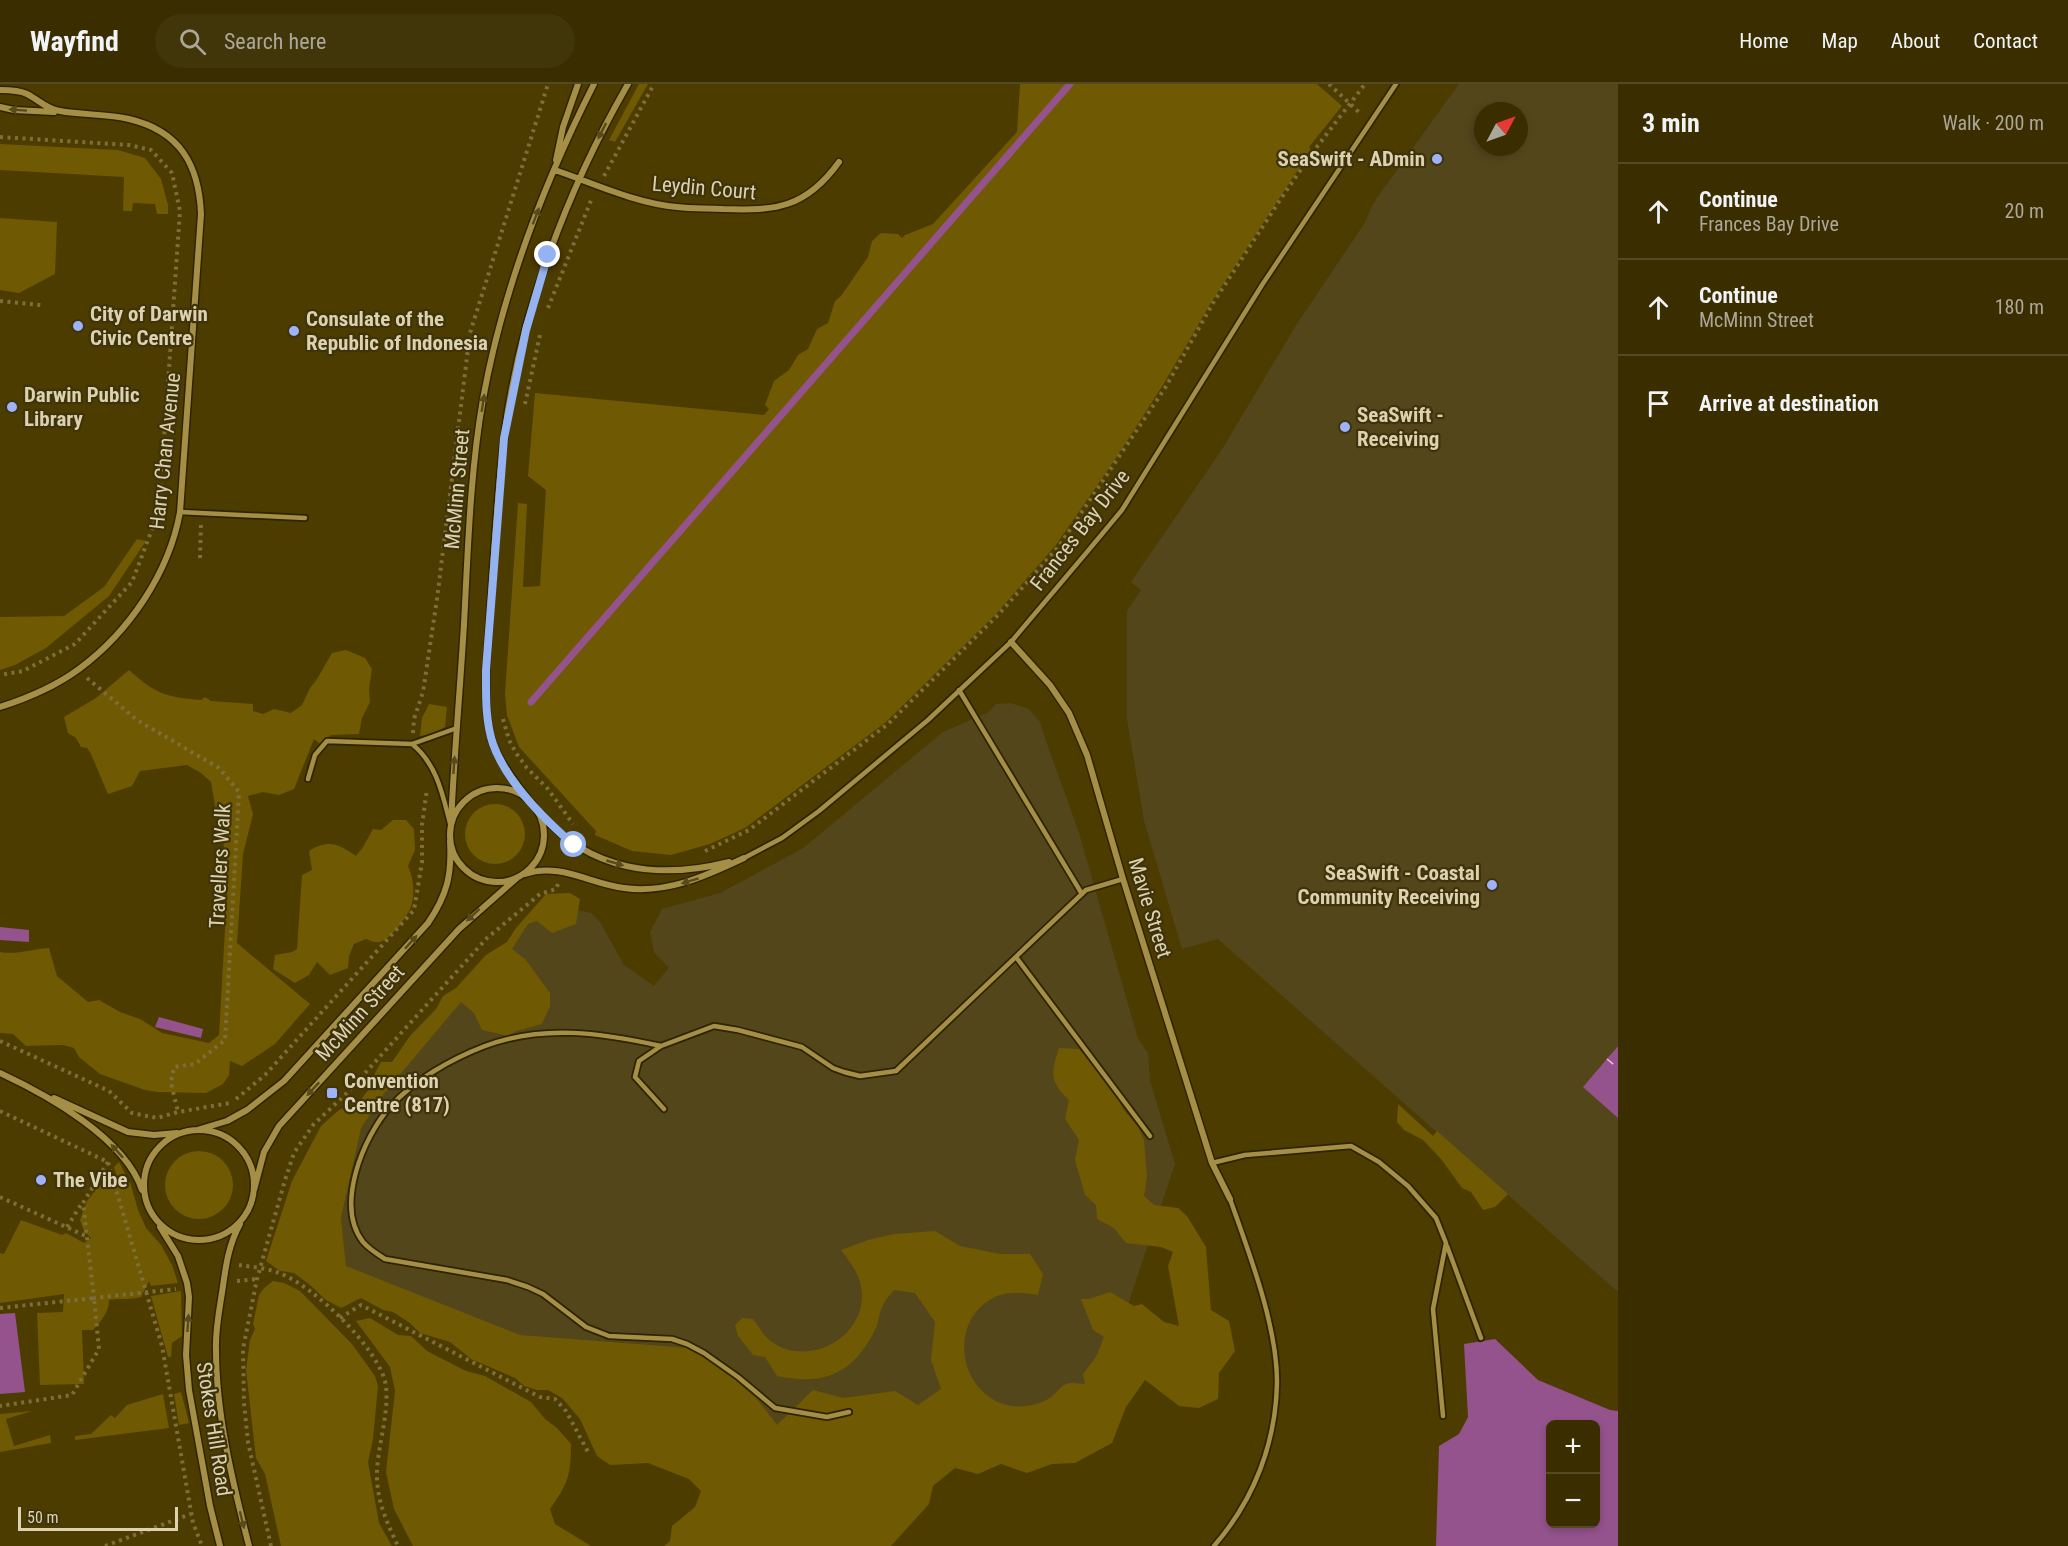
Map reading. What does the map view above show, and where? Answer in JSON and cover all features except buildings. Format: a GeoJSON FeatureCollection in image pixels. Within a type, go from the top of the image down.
{"type":"FeatureCollection","features":[{"type":"Feature","properties":{"kind":"street"},"geometry":{"type":"LineString","coordinates":[[20,84],[27,94]]}},
{"type":"Feature","properties":{"kind":"street","name":"McMinn Street"},"geometry":{"type":"LineString","coordinates":[[555,170],[563,127],[578,84]]}},
{"type":"Feature","properties":{"kind":"street","name":"McMinn Street"},"geometry":{"type":"LineString","coordinates":[[451,825],[470,509],[483,399],[500,327],[524,246],[594,84]]}},
{"type":"Feature","properties":{"kind":"street","name":"McMinn Street"},"geometry":{"type":"LineString","coordinates":[[528,799],[507,771],[494,745],[486,701],[486,670],[504,438],[514,385],[548,255],[580,178],[627,84]]}},
{"type":"Feature","properties":{"kind":"street","name":"Harry Chan Avenue"},"geometry":{"type":"LineString","coordinates":[[0,90],[27,94],[46,107],[58,111],[127,118],[161,131],[185,154],[192,165],[197,178],[201,214],[180,512],[173,542],[142,603],[123,628],[97,654],[78,670],[49,688],[0,707]]}},
{"type":"Feature","properties":{"kind":"street","name":"Harry Chan Avenue"},"geometry":{"type":"LineString","coordinates":[[0,107],[14,110],[79,113]]}},
{"type":"Feature","properties":{"kind":"street","name":"Leydin Court"},"geometry":{"type":"LineString","coordinates":[[555,170],[642,200],[678,207],[768,210],[780,207],[813,191],[828,178],[839,162]]}},
{"type":"Feature","properties":{"kind":"street","name":"Mavie Street"},"geometry":{"type":"LineString","coordinates":[[1011,642],[1050,685],[1069,713],[1087,755],[1123,879],[1212,1164],[1230,1200]]}},
{"type":"Feature","properties":{"kind":"street"},"geometry":{"type":"LineString","coordinates":[[487,789],[511,790],[528,799],[535,807],[544,830],[543,844],[534,864],[520,876],[499,882],[480,878],[460,864],[453,853],[450,841],[451,825],[459,807],[467,798],[487,789]]}},
{"type":"Feature","properties":{"kind":"street","name":"Frances Bay Drive"},"geometry":{"type":"LineString","coordinates":[[535,807],[574,845],[592,855],[624,866],[649,870],[694,869],[744,858]]}},
{"type":"Feature","properties":{"kind":"street","name":"McMinn Street"},"geometry":{"type":"LineString","coordinates":[[197,1130],[227,1121],[248,1110],[284,1081],[428,924],[438,908],[449,878],[450,841]]}},
{"type":"Feature","properties":{"kind":"street","name":"Frances Bay Drive"},"geometry":{"type":"LineString","coordinates":[[520,876],[537,870],[550,869],[611,886],[651,890],[684,883],[744,858]]}},
{"type":"Feature","properties":{"kind":"street","name":"McMinn Street"},"geometry":{"type":"LineString","coordinates":[[254,1190],[264,1152],[279,1126],[459,929],[520,876]]}},
{"type":"Feature","properties":{"kind":"street"},"geometry":{"type":"LineString","coordinates":[[0,1073],[128,1132],[154,1135],[197,1130],[222,1135],[235,1144],[246,1157],[252,1172],[254,1190],[245,1216],[226,1234],[211,1239],[196,1241],[172,1234],[154,1217],[135,1174],[117,1150],[88,1125],[34,1089]]}},
{"type":"Feature","properties":{"kind":"street"},"geometry":{"type":"LineString","coordinates":[[146,1202],[145,1174],[150,1159],[167,1140],[181,1133]]}},
{"type":"Feature","properties":{"kind":"street","name":"Stokes Hill Road"},"geometry":{"type":"LineString","coordinates":[[245,1216],[231,1244],[226,1264],[215,1348],[228,1456],[249,1546]]}},
{"type":"Feature","properties":{"kind":"street","name":"Stokes Hill Road"},"geometry":{"type":"LineString","coordinates":[[154,1217],[178,1256],[188,1288],[186,1355],[189,1390],[208,1497],[220,1546]]}},
{"type":"Feature","properties":{"kind":"lane","name":"Frances Bay Drive"},"geometry":{"type":"LineString","coordinates":[[744,858],[782,838],[819,812],[928,720],[1011,642],[1122,510],[1262,285],[1396,84]]}},
{"type":"Feature","properties":{"kind":"lane"},"geometry":{"type":"LineString","coordinates":[[180,512],[306,518]]}},
{"type":"Feature","properties":{"kind":"lane"},"geometry":{"type":"LineString","coordinates":[[959,690],[1082,894]]}},
{"type":"Feature","properties":{"kind":"lane"},"geometry":{"type":"LineString","coordinates":[[308,779],[315,755],[327,741],[412,744],[457,728]]}},
{"type":"Feature","properties":{"kind":"lane"},"geometry":{"type":"LineString","coordinates":[[412,744],[424,756],[435,773],[451,825]]}},
{"type":"Feature","properties":{"kind":"lane"},"geometry":{"type":"LineString","coordinates":[[664,1109],[635,1077],[639,1061],[661,1046],[714,1026],[802,1047],[833,1068],[860,1076],[896,1071],[1082,894],[1094,886],[1123,879]]}},
{"type":"Feature","properties":{"kind":"lane"},"geometry":{"type":"LineString","coordinates":[[1016,957],[1150,1136]]}},
{"type":"Feature","properties":{"kind":"lane"},"geometry":{"type":"LineString","coordinates":[[661,1046],[613,1035],[536,1032],[486,1046],[444,1065],[391,1106],[374,1127],[362,1154],[351,1192],[356,1230],[373,1252],[385,1259],[507,1280],[528,1287],[543,1294],[586,1327],[609,1336],[672,1340],[687,1344],[738,1377],[775,1408],[827,1417],[849,1412]]}},
{"type":"Feature","properties":{"kind":"lane"},"geometry":{"type":"LineString","coordinates":[[1212,1164],[1245,1155],[1351,1146],[1378,1162],[1408,1186],[1436,1218],[1481,1338]]}},
{"type":"Feature","properties":{"kind":"lane"},"geometry":{"type":"LineString","coordinates":[[1214,1546],[1230,1527],[1253,1491],[1265,1458],[1277,1382],[1272,1339],[1257,1278],[1230,1200]]}},
{"type":"Feature","properties":{"kind":"lane"},"geometry":{"type":"LineString","coordinates":[[1443,1416],[1433,1309],[1446,1243]]}},
{"type":"Feature","properties":{"kind":"path"},"geometry":{"type":"LineString","coordinates":[[412,744],[414,719],[423,692],[437,599],[470,333],[548,84]]}},
{"type":"Feature","properties":{"kind":"path"},"geometry":{"type":"LineString","coordinates":[[603,177],[654,84]]}},
{"type":"Feature","properties":{"kind":"path"},"geometry":{"type":"LineString","coordinates":[[1329,84],[1349,105],[1371,122]]}},
{"type":"Feature","properties":{"kind":"path"},"geometry":{"type":"LineString","coordinates":[[697,854],[712,849],[748,830],[888,724],[998,615],[1059,546],[1165,388],[1214,303],[1282,197],[1365,84]]}},
{"type":"Feature","properties":{"kind":"path"},"geometry":{"type":"LineString","coordinates":[[0,138],[129,144],[151,150],[172,173],[180,211],[159,511],[132,582],[75,644],[23,671],[0,675]]}},
{"type":"Feature","properties":{"kind":"path"},"geometry":{"type":"LineString","coordinates":[[545,315],[592,198]]}},
{"type":"Feature","properties":{"kind":"path"},"geometry":{"type":"LineString","coordinates":[[0,301],[41,305]]}},
{"type":"Feature","properties":{"kind":"path"},"geometry":{"type":"LineString","coordinates":[[524,413],[542,326]]}},
{"type":"Feature","properties":{"kind":"path"},"geometry":{"type":"LineString","coordinates":[[200,558],[202,514]]}},
{"type":"Feature","properties":{"kind":"path","name":"Travellers Walk"},"geometry":{"type":"LineString","coordinates":[[78,670],[137,720],[219,768],[239,792],[225,1040],[195,1064],[174,1067],[171,1083],[178,1112]]}},
{"type":"Feature","properties":{"kind":"path"},"geometry":{"type":"LineString","coordinates":[[502,715],[509,740],[516,753],[548,789],[580,831]]}},
{"type":"Feature","properties":{"kind":"path"},"geometry":{"type":"LineString","coordinates":[[0,1041],[109,1090],[132,1113],[157,1118],[231,1103],[265,1076],[414,910],[422,862],[422,825],[427,787],[425,781]]}},
{"type":"Feature","properties":{"kind":"path"},"geometry":{"type":"LineString","coordinates":[[271,1546],[248,1442],[244,1403],[243,1349],[257,1279],[294,1154],[313,1125],[347,1093],[487,938],[540,894],[556,889]]}},
{"type":"Feature","properties":{"kind":"path"},"geometry":{"type":"LineString","coordinates":[[0,1111],[108,1162],[162,1346],[191,1514],[202,1546]]}},
{"type":"Feature","properties":{"kind":"path"},"geometry":{"type":"LineString","coordinates":[[67,1227],[108,1162]]}},
{"type":"Feature","properties":{"kind":"path"},"geometry":{"type":"LineString","coordinates":[[0,1197],[86,1236]]}},
{"type":"Feature","properties":{"kind":"path"},"geometry":{"type":"LineString","coordinates":[[0,1406],[72,1395],[99,1348],[82,1203]]}},
{"type":"Feature","properties":{"kind":"path"},"geometry":{"type":"LineString","coordinates":[[226,1264],[279,1273],[302,1285],[340,1318],[368,1348],[381,1368],[386,1386],[386,1407],[377,1472],[378,1496],[398,1546]]}},
{"type":"Feature","properties":{"kind":"path"},"geometry":{"type":"LineString","coordinates":[[223,1283],[257,1279]]}},
{"type":"Feature","properties":{"kind":"path"},"geometry":{"type":"LineString","coordinates":[[0,1308],[188,1288]]}},
{"type":"Feature","properties":{"kind":"path"},"geometry":{"type":"LineString","coordinates":[[340,1318],[361,1305],[540,1397],[555,1399],[566,1411],[588,1452]]}},
{"type":"Feature","properties":{"kind":"path"},"geometry":{"type":"LineString","coordinates":[[105,1546],[191,1514]]}},
{"type":"Feature","properties":{"kind":"shaded area"},"geometry":{"type":"Polygon","coordinates":[[[639,84],[648,84],[615,142],[609,140],[639,84]]]}},
{"type":"Feature","properties":{"kind":"shaded area"},"geometry":{"type":"Polygon","coordinates":[[[1020,84],[1317,84],[1342,106],[1309,147],[1311,150],[1212,301],[1163,385],[1056,545],[996,614],[886,722],[745,828],[710,844],[671,855],[632,851],[595,835],[596,831],[519,747],[507,715],[505,694],[518,503],[527,504],[523,587],[540,586],[546,490],[528,476],[535,393],[764,415],[769,409],[765,405],[774,381],[789,370],[798,355],[808,349],[817,329],[828,323],[835,301],[841,296],[868,257],[872,241],[881,233],[898,234],[902,238],[933,224],[1017,132],[1020,84]]]}},
{"type":"Feature","properties":{"kind":"shaded area"},"geometry":{"type":"Polygon","coordinates":[[[1459,84],[1618,84],[1618,1046],[1584,1087],[1618,1118],[1618,1292],[1218,939],[1182,949],[1144,821],[1127,719],[1127,611],[1141,590],[1131,582],[1221,451],[1297,324],[1364,224],[1374,202],[1459,84]]]}},
{"type":"Feature","properties":{"kind":"shaded area"},"geometry":{"type":"Polygon","coordinates":[[[0,144],[118,150],[145,158],[161,179],[168,214],[157,214],[155,204],[133,203],[132,211],[123,211],[124,177],[0,170],[0,144]]]}},
{"type":"Feature","properties":{"kind":"shaded area"},"geometry":{"type":"Polygon","coordinates":[[[0,218],[57,222],[55,274],[19,293],[0,290],[0,218]]]}},
{"type":"Feature","properties":{"kind":"shaded area"},"geometry":{"type":"Polygon","coordinates":[[[137,539],[146,541],[109,596],[46,648],[15,665],[0,670],[0,617],[64,616],[104,587],[137,539]]]}},
{"type":"Feature","properties":{"kind":"shaded area"},"geometry":{"type":"Polygon","coordinates":[[[346,650],[365,658],[372,669],[370,702],[362,718],[359,734],[331,735],[320,744],[314,739],[294,789],[279,795],[263,792],[248,796],[253,814],[243,854],[237,943],[310,1004],[275,1044],[242,1066],[230,1061],[229,1075],[223,1084],[206,1093],[158,1092],[145,1090],[100,1074],[79,1057],[74,1048],[63,1045],[26,1046],[13,1034],[0,1033],[0,952],[49,948],[57,976],[88,1002],[99,1000],[120,1012],[140,1019],[162,1033],[209,1043],[219,1035],[228,876],[219,874],[224,849],[222,829],[217,817],[211,782],[187,765],[140,771],[132,786],[108,794],[91,754],[68,733],[64,717],[96,698],[129,670],[154,689],[170,696],[201,700],[205,697],[211,701],[253,704],[253,711],[263,714],[274,709],[291,713],[302,705],[332,653],[346,650]]]}},
{"type":"Feature","properties":{"kind":"shaded area"},"geometry":{"type":"Polygon","coordinates":[[[1010,703],[1029,709],[1040,722],[1079,833],[1138,1039],[1148,1053],[1150,1081],[1175,1164],[1082,1442],[774,1430],[524,1342],[346,1266],[341,1218],[360,1128],[383,1095],[543,903],[591,913],[600,922],[624,965],[654,986],[669,968],[654,952],[650,932],[662,909],[720,893],[802,849],[943,732],[989,712],[996,704],[1010,703]]]}},
{"type":"Feature","properties":{"kind":"shaded area"},"geometry":{"type":"Polygon","coordinates":[[[429,704],[447,707],[445,727],[433,734],[420,736],[422,718],[429,704]]]}},
{"type":"Feature","properties":{"kind":"shaded area"},"geometry":{"type":"Polygon","coordinates":[[[495,804],[516,813],[525,834],[516,855],[495,864],[474,855],[465,834],[474,813],[495,804]]]}},
{"type":"Feature","properties":{"kind":"shaded area"},"geometry":{"type":"Polygon","coordinates":[[[393,820],[406,820],[414,829],[415,850],[408,866],[413,884],[413,898],[411,908],[399,926],[380,942],[366,939],[354,944],[349,956],[348,968],[330,975],[317,962],[309,975],[295,983],[273,969],[275,955],[297,949],[302,875],[312,870],[309,851],[322,845],[333,844],[356,856],[373,829],[381,830],[393,820]]]}},
{"type":"Feature","properties":{"kind":"shaded area"},"geometry":{"type":"Polygon","coordinates":[[[570,893],[580,899],[576,924],[552,933],[537,921],[528,924],[512,949],[526,960],[550,993],[550,1006],[542,1024],[508,1036],[482,1030],[474,1013],[461,1002],[383,1095],[361,1128],[341,1218],[346,1266],[520,1335],[688,1348],[721,1367],[757,1399],[777,1425],[813,1390],[843,1398],[895,1391],[918,1405],[941,1389],[931,1360],[935,1322],[915,1293],[894,1290],[884,1303],[876,1328],[858,1356],[837,1373],[824,1377],[794,1379],[777,1376],[765,1357],[753,1355],[738,1336],[735,1325],[742,1318],[753,1319],[767,1338],[782,1348],[799,1351],[816,1350],[832,1344],[845,1334],[856,1320],[861,1304],[861,1286],[858,1276],[841,1250],[894,1234],[935,1231],[960,1246],[1000,1254],[1030,1254],[1043,1274],[1038,1295],[1007,1293],[997,1296],[982,1306],[971,1319],[965,1335],[964,1352],[975,1383],[987,1396],[1008,1406],[1038,1403],[1050,1398],[1066,1384],[1085,1384],[1083,1374],[1096,1357],[1104,1337],[1093,1330],[1081,1299],[1089,1299],[1110,1292],[1134,1306],[1142,1304],[1164,1322],[1179,1326],[1168,1266],[1173,1252],[1161,1247],[1126,1243],[1114,1228],[1097,1219],[1096,1205],[1085,1195],[1075,1160],[1079,1140],[1065,1119],[1069,1100],[1055,1082],[1053,1070],[1059,1048],[1079,1049],[1114,1091],[1123,1109],[1139,1128],[1144,1140],[1147,1177],[1144,1196],[1154,1205],[1178,1208],[1187,1216],[1206,1247],[1211,1310],[1229,1321],[1235,1351],[1219,1373],[1218,1399],[1199,1408],[1179,1406],[1145,1380],[1126,1407],[1112,1443],[1075,1463],[1052,1464],[1027,1473],[1001,1464],[978,1474],[955,1468],[933,1486],[929,1504],[891,1546],[664,1546],[670,1541],[672,1526],[695,1507],[701,1491],[689,1479],[648,1463],[610,1465],[597,1456],[580,1419],[562,1398],[548,1390],[537,1390],[524,1386],[515,1378],[471,1359],[450,1342],[420,1333],[393,1312],[383,1310],[361,1298],[341,1308],[326,1300],[294,1273],[280,1271],[266,1261],[292,1181],[321,1126],[339,1110],[360,1101],[372,1085],[381,1062],[392,1062],[410,1036],[436,1009],[443,996],[456,988],[486,955],[507,942],[516,928],[546,894],[570,893]]]}},
{"type":"Feature","properties":{"kind":"shaded area"},"geometry":{"type":"Polygon","coordinates":[[[0,927],[29,930],[29,942],[0,940],[0,927]]]}},
{"type":"Feature","properties":{"kind":"shaded area"},"geometry":{"type":"Polygon","coordinates":[[[159,1017],[203,1029],[201,1038],[155,1027],[159,1017]]]}},
{"type":"Feature","properties":{"kind":"shaded area"},"geometry":{"type":"Polygon","coordinates":[[[1618,1046],[1618,1118],[1583,1087],[1618,1046]]]}},
{"type":"Feature","properties":{"kind":"shaded area"},"geometry":{"type":"Polygon","coordinates":[[[1398,1104],[1433,1136],[1437,1131],[1508,1194],[1495,1207],[1483,1210],[1471,1192],[1462,1188],[1441,1159],[1423,1140],[1404,1130],[1397,1122],[1398,1104]]]}},
{"type":"Feature","properties":{"kind":"shaded area"},"geometry":{"type":"Polygon","coordinates":[[[199,1151],[212,1154],[223,1161],[230,1172],[233,1185],[230,1198],[223,1209],[212,1216],[199,1219],[186,1216],[175,1209],[168,1198],[165,1185],[168,1172],[175,1161],[186,1154],[199,1151]]]}},
{"type":"Feature","properties":{"kind":"shaded area"},"geometry":{"type":"Polygon","coordinates":[[[119,1162],[131,1185],[146,1228],[161,1245],[172,1265],[178,1283],[151,1286],[149,1281],[141,1297],[109,1300],[102,1320],[93,1330],[82,1330],[84,1384],[40,1385],[37,1313],[63,1312],[64,1294],[0,1303],[0,1253],[4,1254],[21,1220],[62,1235],[66,1233],[84,1243],[91,1238],[84,1231],[80,1220],[87,1201],[99,1186],[111,1184],[120,1187],[114,1167],[119,1162]]]}},
{"type":"Feature","properties":{"kind":"shaded area"},"geometry":{"type":"Polygon","coordinates":[[[273,1281],[284,1283],[300,1291],[352,1344],[375,1376],[378,1386],[373,1439],[368,1462],[379,1523],[392,1546],[281,1546],[265,1474],[256,1458],[246,1370],[250,1340],[255,1329],[253,1324],[259,1295],[273,1281]]]}},
{"type":"Feature","properties":{"kind":"shaded area"},"geometry":{"type":"Polygon","coordinates":[[[181,1291],[182,1336],[172,1343],[171,1357],[168,1357],[151,1296],[181,1291]]]}},
{"type":"Feature","properties":{"kind":"shaded area"},"geometry":{"type":"Polygon","coordinates":[[[15,1313],[25,1392],[0,1394],[0,1314],[15,1313]]]}},
{"type":"Feature","properties":{"kind":"shaded area"},"geometry":{"type":"Polygon","coordinates":[[[370,1318],[398,1335],[411,1336],[427,1351],[466,1371],[485,1376],[531,1402],[545,1419],[557,1428],[571,1444],[570,1464],[565,1486],[550,1509],[555,1524],[591,1546],[413,1546],[394,1509],[386,1472],[395,1391],[390,1367],[356,1321],[370,1318]]]}},
{"type":"Feature","properties":{"kind":"shaded area"},"geometry":{"type":"Polygon","coordinates":[[[1495,1339],[1538,1380],[1610,1410],[1618,1411],[1618,1546],[1436,1546],[1439,1446],[1459,1434],[1468,1417],[1464,1344],[1495,1339]]]}},
{"type":"Feature","properties":{"kind":"shaded area"},"geometry":{"type":"Polygon","coordinates":[[[181,1392],[189,1423],[179,1425],[174,1394],[181,1392]]]}},
{"type":"Feature","properties":{"kind":"shaded area"},"geometry":{"type":"Polygon","coordinates":[[[163,1394],[169,1428],[75,1440],[75,1436],[91,1434],[111,1415],[115,1418],[127,1405],[163,1394]]]}},
{"type":"Feature","properties":{"kind":"shaded area"},"geometry":{"type":"Polygon","coordinates":[[[32,1411],[6,1419],[14,1446],[50,1435],[51,1443],[0,1452],[0,1414],[32,1411]]]}},
{"type":"Feature","properties":{"kind":"waterway"},"geometry":{"type":"LineString","coordinates":[[531,702],[1070,84]]}},
{"type":"Feature","properties":{"kind":"ferry route"},"geometry":{"type":"LineString","coordinates":[[1607,1059],[1618,1068]]}},
{"type":"Feature","properties":{"kind":"place","name":"SeaSwift - ADmin"},"geometry":{"type":"Point","coordinates":[1437,159]}},
{"type":"Feature","properties":{"kind":"place","name":"City of Darwin Civic Centre"},"geometry":{"type":"Point","coordinates":[78,326]}},
{"type":"Feature","properties":{"kind":"place","name":"Consulate of the Republic of Indonesia"},"geometry":{"type":"Point","coordinates":[294,331]}},
{"type":"Feature","properties":{"kind":"place","name":"Darwin Public Library"},"geometry":{"type":"Point","coordinates":[12,407]}},
{"type":"Feature","properties":{"kind":"place","name":"SeaSwift - Receiving"},"geometry":{"type":"Point","coordinates":[1345,427]}},
{"type":"Feature","properties":{"kind":"place","name":"SeaSwift - Coastal Community Receiving"},"geometry":{"type":"Point","coordinates":[1492,885]}},
{"type":"Feature","properties":{"kind":"place","name":"Convention Centre (817)"},"geometry":{"type":"Point","coordinates":[332,1093]}},
{"type":"Feature","properties":{"kind":"place","name":"The Vibe"},"geometry":{"type":"Point","coordinates":[41,1180]}},
{"type":"Feature","properties":{"kind":"route"},"geometry":{"type":"LineString","coordinates":[[548,255],[526,330],[504,438],[486,670],[486,701],[490,732],[507,771],[548,822],[574,845]]}}]}
